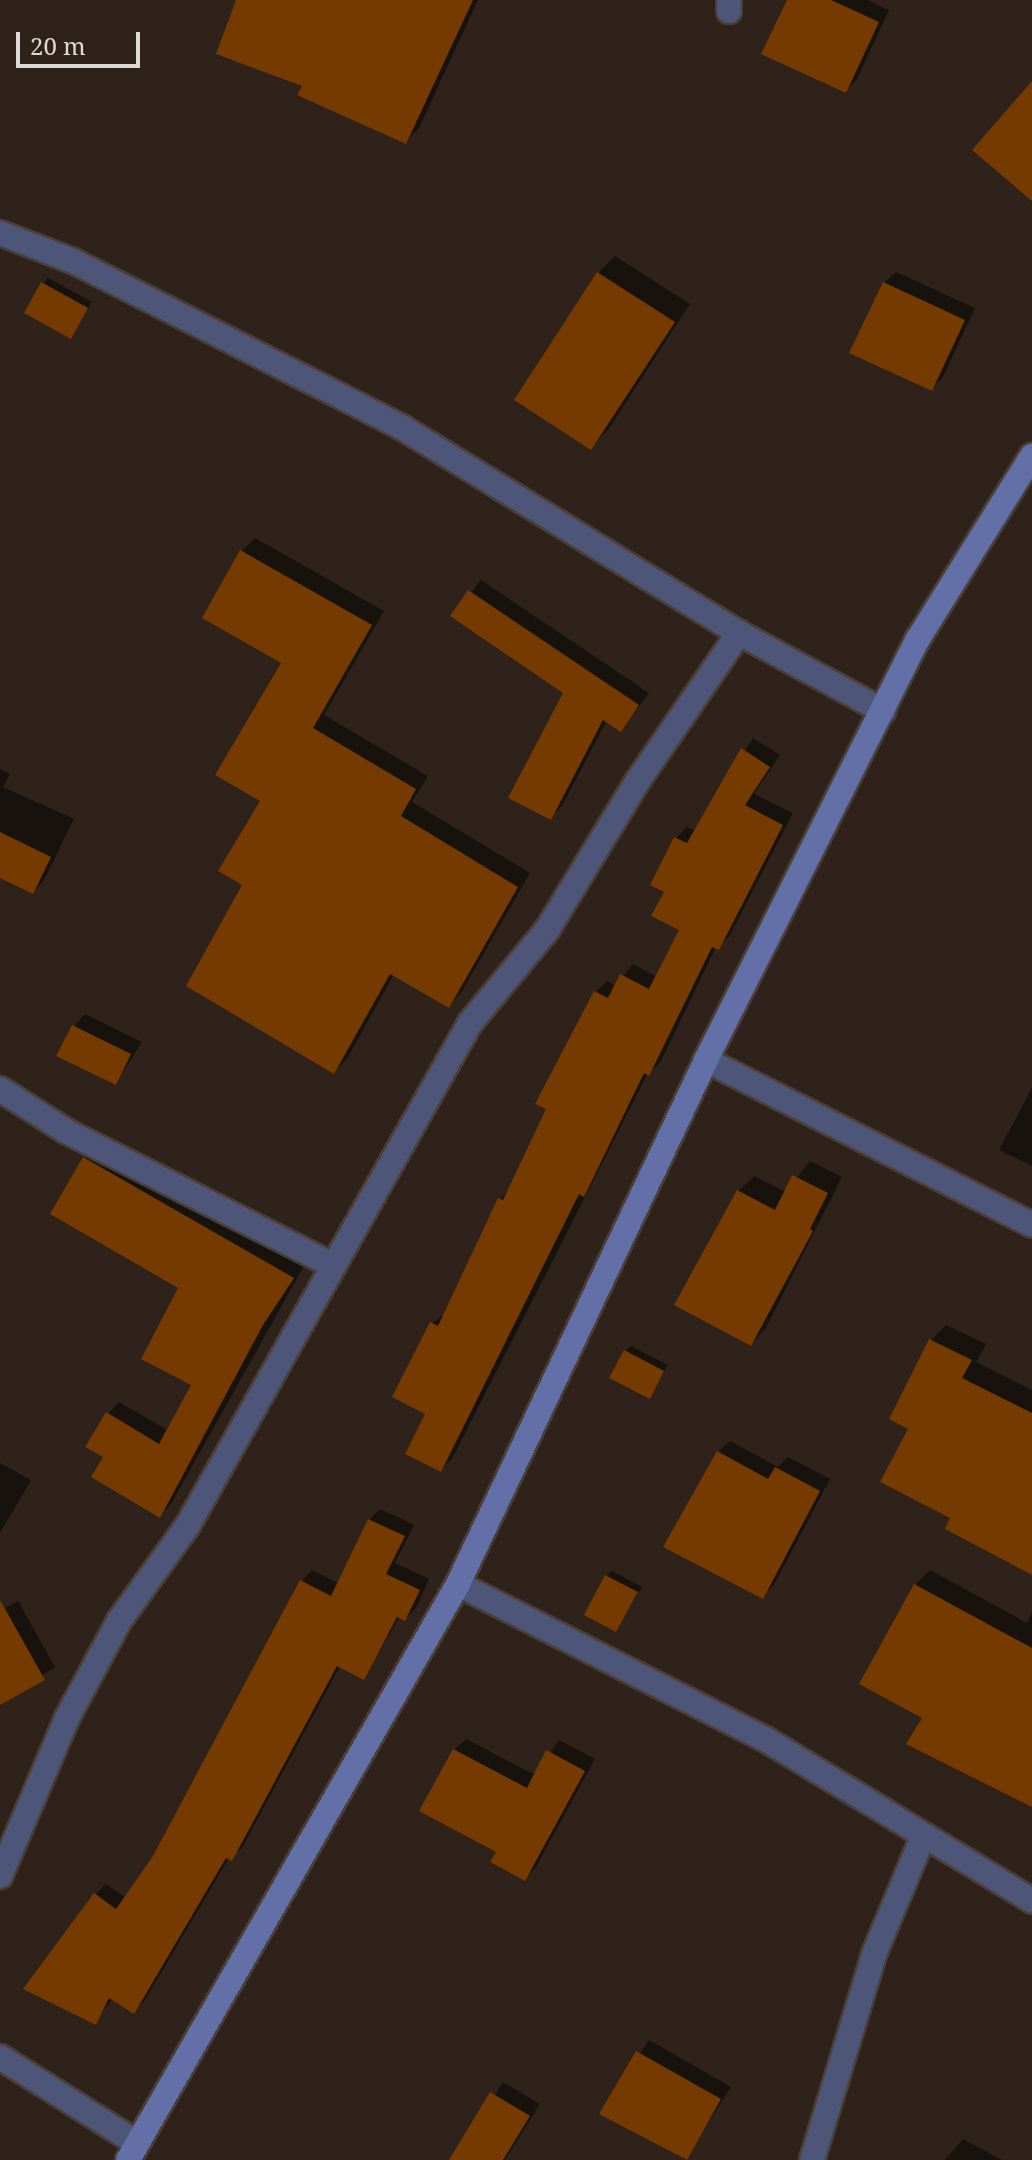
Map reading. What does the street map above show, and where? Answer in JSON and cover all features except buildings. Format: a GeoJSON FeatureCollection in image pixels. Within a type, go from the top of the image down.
{"type":"FeatureCollection","features":[{"type":"Feature","properties":{"kind":"street"},"geometry":{"type":"LineString","coordinates":[[0,233],[73,261],[403,428],[739,633],[883,711]]}},
{"type":"Feature","properties":{"kind":"street"},"geometry":{"type":"LineString","coordinates":[[0,2057],[132,2151],[458,1584],[706,1060],[918,639],[1032,456]]}},
{"type":"Feature","properties":{"kind":"street"},"geometry":{"type":"LineString","coordinates":[[0,1876],[67,1718],[119,1621],[188,1525],[470,1023],[547,930],[637,782],[739,633]]}},
{"type":"Feature","properties":{"kind":"street"},"geometry":{"type":"LineString","coordinates":[[706,1060],[1032,1225]]}},
{"type":"Feature","properties":{"kind":"street"},"geometry":{"type":"LineString","coordinates":[[0,1089],[66,1131],[333,1265]]}},
{"type":"Feature","properties":{"kind":"street"},"geometry":{"type":"LineString","coordinates":[[458,1584],[765,1739],[922,1839],[1032,1901]]}},
{"type":"Feature","properties":{"kind":"street"},"geometry":{"type":"LineString","coordinates":[[812,2160],[874,1954],[922,1839]]}}]}
